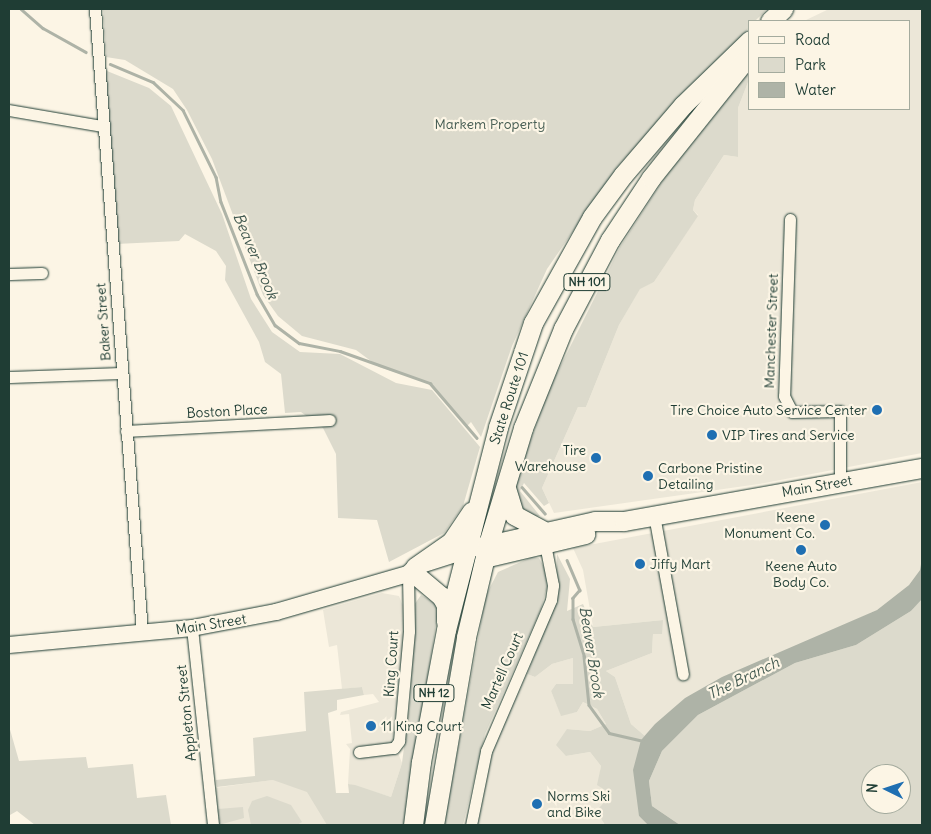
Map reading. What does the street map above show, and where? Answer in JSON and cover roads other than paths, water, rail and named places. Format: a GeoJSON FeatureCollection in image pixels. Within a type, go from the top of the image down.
{"type":"FeatureCollection","features":[{"type":"Feature","properties":{"kind":"highway"},"geometry":{"type":"LineString","coordinates":[[771,20],[783,9]]}},
{"type":"Feature","properties":{"kind":"highway"},"geometry":{"type":"LineString","coordinates":[[779,20],[788,9]]}},
{"type":"Feature","properties":{"kind":"highway","name":"State Route 101"},"geometry":{"type":"LineString","coordinates":[[434,825],[466,637],[484,485],[498,427],[533,323],[592,218],[670,119],[748,42]]}},
{"type":"Feature","properties":{"kind":"highway","name":"State Route 101"},"geometry":{"type":"LineString","coordinates":[[413,825],[421,762],[446,630],[508,478],[563,329],[610,240],[696,118],[748,56]]}},
{"type":"Feature","properties":{"kind":"highway","name":"Main Street"},"geometry":{"type":"LineString","coordinates":[[476,554],[544,538],[596,521],[624,521],[918,469]]}},
{"type":"Feature","properties":{"kind":"highway"},"geometry":{"type":"LineString","coordinates":[[508,478],[506,489],[514,515],[544,538]]}},
{"type":"Feature","properties":{"kind":"highway"},"geometry":{"type":"LineString","coordinates":[[446,630],[446,605],[414,572],[451,542],[467,522],[484,485]]}},
{"type":"Feature","properties":{"kind":"main road","name":"Main Street"},"geometry":{"type":"LineString","coordinates":[[9,645],[192,628],[276,612],[476,554]]}},
{"type":"Feature","properties":{"kind":"street","name":"Baker Street"},"geometry":{"type":"LineString","coordinates":[[95,9],[102,126],[142,633]]}},
{"type":"Feature","properties":{"kind":"street"},"geometry":{"type":"LineString","coordinates":[[9,110],[102,126]]}},
{"type":"Feature","properties":{"kind":"street","name":"Manchester Street"},"geometry":{"type":"LineString","coordinates":[[790,219],[784,396],[792,412],[840,411],[840,482]]}},
{"type":"Feature","properties":{"kind":"street"},"geometry":{"type":"LineString","coordinates":[[9,274],[42,272]]}},
{"type":"Feature","properties":{"kind":"street"},"geometry":{"type":"LineString","coordinates":[[9,377],[122,373]]}},
{"type":"Feature","properties":{"kind":"street","name":"Boston Place"},"geometry":{"type":"LineString","coordinates":[[126,431],[330,420]]}},
{"type":"Feature","properties":{"kind":"street"},"geometry":{"type":"LineString","coordinates":[[654,515],[683,674]]}},
{"type":"Feature","properties":{"kind":"street","name":"Martell Court"},"geometry":{"type":"LineString","coordinates":[[471,825],[478,777],[492,733],[551,600],[553,585],[544,538]]}},
{"type":"Feature","properties":{"kind":"street","name":"King Court"},"geometry":{"type":"LineString","coordinates":[[359,752],[394,748],[399,741],[414,572]]}},
{"type":"Feature","properties":{"kind":"street","name":"Appleton Street"},"geometry":{"type":"LineString","coordinates":[[192,628],[213,825]]}},
{"type":"Feature","properties":{"kind":"water","name":"The Branch"},"geometry":{"type":"Polygon","coordinates":[[[922,558],[922,599],[911,611],[856,645],[795,663],[698,715],[662,751],[649,781],[652,806],[680,825],[648,825],[639,816],[633,770],[641,740],[655,724],[685,698],[722,677],[877,610],[909,585],[920,570],[922,558]]]}},
{"type":"Feature","properties":{"kind":"waterway","name":"Beaver Brook"},"geometry":{"type":"LineString","coordinates":[[21,9],[43,28],[86,52]]}},
{"type":"Feature","properties":{"kind":"waterway","name":"Beaver Brook"},"geometry":{"type":"LineString","coordinates":[[110,64],[153,82],[183,110],[216,177],[221,202],[257,294],[275,325],[299,343],[340,351],[430,383],[477,438]]}},
{"type":"Feature","properties":{"kind":"waterway","name":"Beaver Brook"},"geometry":{"type":"LineString","coordinates":[[522,487],[545,513]]}},
{"type":"Feature","properties":{"kind":"waterway","name":"Beaver Brook"},"geometry":{"type":"LineString","coordinates":[[567,560],[580,590],[573,598],[573,619],[584,656],[589,705],[609,733],[643,741]]}},
{"type":"Feature","properties":{"kind":"place","name":"Tire Choice Auto Service Center"},"geometry":{"type":"Point","coordinates":[877,410]}},
{"type":"Feature","properties":{"kind":"place","name":"VIP Tires and Service"},"geometry":{"type":"Point","coordinates":[712,435]}},
{"type":"Feature","properties":{"kind":"place","name":"Tire Warehouse"},"geometry":{"type":"Point","coordinates":[596,458]}},
{"type":"Feature","properties":{"kind":"place","name":"Carbone Pristine Detailing"},"geometry":{"type":"Point","coordinates":[648,476]}},
{"type":"Feature","properties":{"kind":"place","name":"Keene Monument Co."},"geometry":{"type":"Point","coordinates":[825,525]}},
{"type":"Feature","properties":{"kind":"place","name":"Keene Auto Body Co."},"geometry":{"type":"Point","coordinates":[801,550]}},
{"type":"Feature","properties":{"kind":"place","name":"Jiffy Mart"},"geometry":{"type":"Point","coordinates":[640,564]}},
{"type":"Feature","properties":{"kind":"place","name":"11 King Court"},"geometry":{"type":"Point","coordinates":[371,726]}},
{"type":"Feature","properties":{"kind":"place","name":"Norms Ski and Bike"},"geometry":{"type":"Point","coordinates":[537,804]}},
{"type":"Feature","properties":{"kind":"park label","name":"Markem Property"},"geometry":{"type":"Point","coordinates":[490,124]}}]}
